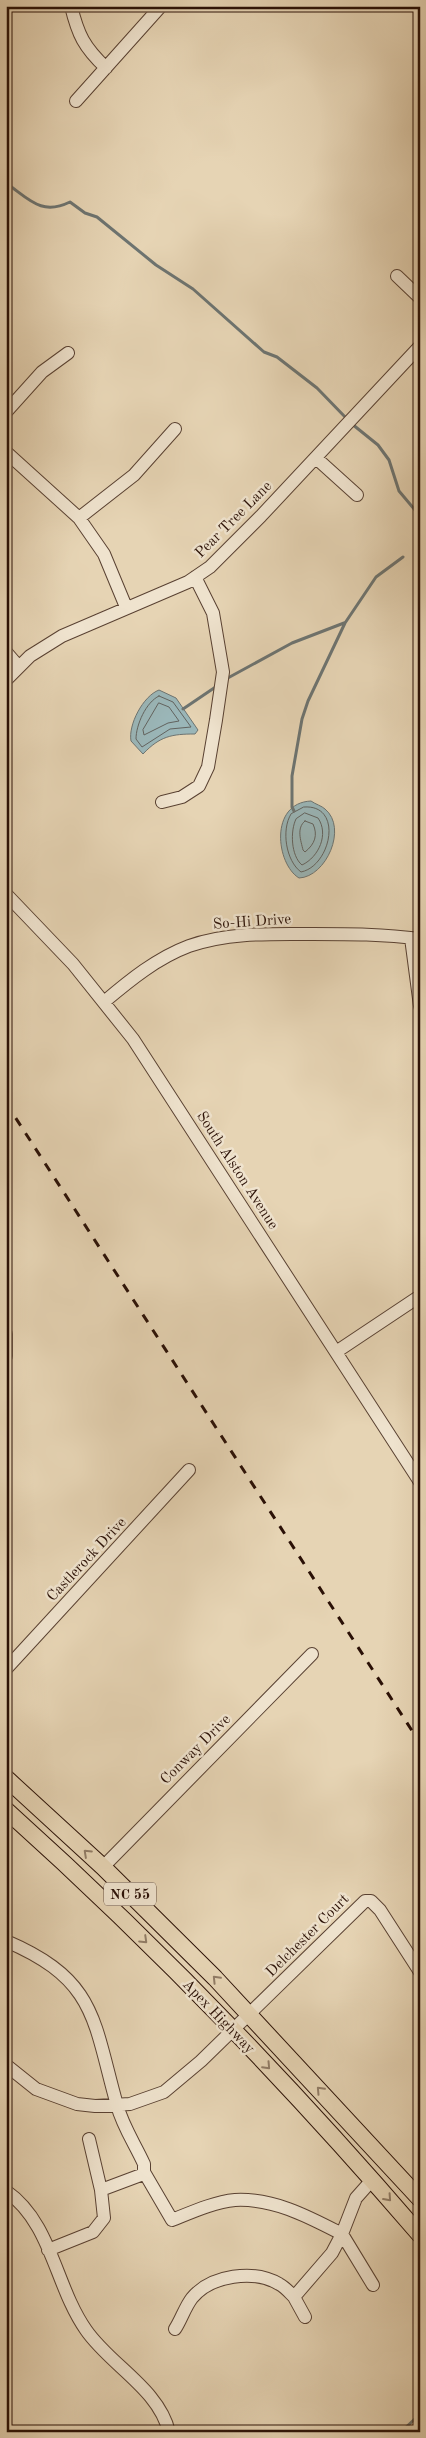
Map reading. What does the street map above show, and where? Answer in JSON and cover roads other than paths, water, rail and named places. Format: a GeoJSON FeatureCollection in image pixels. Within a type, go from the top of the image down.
{"type":"FeatureCollection","features":[{"type":"Feature","properties":{"kind":"main road","name":"Apex Highway"},"geometry":{"type":"LineString","coordinates":[[6,1778],[103,1867],[215,1978],[420,2199]]}},
{"type":"Feature","properties":{"kind":"main road","name":"Apex Highway"},"geometry":{"type":"LineString","coordinates":[[6,1810],[129,1925],[233,2030],[372,2180],[420,2235]]}},
{"type":"Feature","properties":{"kind":"street"},"geometry":{"type":"LineString","coordinates":[[70,6],[78,36],[88,51],[106,68]]}},
{"type":"Feature","properties":{"kind":"street"},"geometry":{"type":"LineString","coordinates":[[76,101],[161,6]]}},
{"type":"Feature","properties":{"kind":"street"},"geometry":{"type":"LineString","coordinates":[[397,276],[420,298]]}},
{"type":"Feature","properties":{"kind":"street","name":"Pear Tree Lane"},"geometry":{"type":"LineString","coordinates":[[6,680],[30,656],[62,636],[195,577],[228,552],[420,346]]}},
{"type":"Feature","properties":{"kind":"street"},"geometry":{"type":"LineString","coordinates":[[6,412],[42,372],[68,353]]}},
{"type":"Feature","properties":{"kind":"street"},"geometry":{"type":"LineString","coordinates":[[79,518],[134,475],[175,429]]}},
{"type":"Feature","properties":{"kind":"street"},"geometry":{"type":"LineString","coordinates":[[6,452],[79,518],[104,554],[126,607]]}},
{"type":"Feature","properties":{"kind":"street"},"geometry":{"type":"LineString","coordinates":[[316,458],[357,495]]}},
{"type":"Feature","properties":{"kind":"street"},"geometry":{"type":"LineString","coordinates":[[162,802],[182,797],[199,786],[208,767],[216,720],[223,672],[213,614],[195,577]]}},
{"type":"Feature","properties":{"kind":"street"},"geometry":{"type":"LineString","coordinates":[[6,652],[19,667]]}},
{"type":"Feature","properties":{"kind":"street","name":"South Alston Avenue"},"geometry":{"type":"LineString","coordinates":[[6,894],[55,943],[133,1040],[420,1482]]}},
{"type":"Feature","properties":{"kind":"street","name":"So-Hi Drive"},"geometry":{"type":"LineString","coordinates":[[104,1002],[151,965],[188,947],[211,940],[277,934],[382,935],[415,938]]}},
{"type":"Feature","properties":{"kind":"street"},"geometry":{"type":"LineString","coordinates":[[415,938],[420,1006]]}},
{"type":"Feature","properties":{"kind":"street"},"geometry":{"type":"LineString","coordinates":[[336,1352],[420,1296]]}},
{"type":"Feature","properties":{"kind":"street"},"geometry":{"type":"LineString","coordinates":[[6,1334],[6,1356]]}},
{"type":"Feature","properties":{"kind":"street","name":"Castlerock Drive"},"geometry":{"type":"LineString","coordinates":[[6,1669],[189,1470]]}},
{"type":"Feature","properties":{"kind":"street","name":"Conway Drive"},"geometry":{"type":"LineString","coordinates":[[103,1867],[312,1654]]}},
{"type":"Feature","properties":{"kind":"street","name":"Delchester Court"},"geometry":{"type":"LineString","coordinates":[[249,2015],[365,1901],[371,1901],[380,1910],[420,1972]]}},
{"type":"Feature","properties":{"kind":"street"},"geometry":{"type":"LineString","coordinates":[[6,1941],[32,1952],[51,1964],[79,1992],[92,2015],[102,2043],[117,2105],[144,2164],[144,2172],[172,2220],[212,2205],[235,2200],[258,2201],[285,2208],[342,2234],[373,2286]]}},
{"type":"Feature","properties":{"kind":"street"},"geometry":{"type":"LineString","coordinates":[[6,2065],[36,2089],[66,2102],[95,2106],[142,2101],[164,2092],[189,2072],[249,2015]]}},
{"type":"Feature","properties":{"kind":"street"},"geometry":{"type":"LineString","coordinates":[[48,2250],[84,2237],[99,2226],[104,2218],[101,2190],[89,2139]]}},
{"type":"Feature","properties":{"kind":"street"},"geometry":{"type":"LineString","coordinates":[[101,2190],[134,2179],[144,2172]]}},
{"type":"Feature","properties":{"kind":"street"},"geometry":{"type":"LineString","coordinates":[[294,2297],[332,2253],[342,2234],[356,2198],[372,2180]]}},
{"type":"Feature","properties":{"kind":"street"},"geometry":{"type":"LineString","coordinates":[[6,2190],[29,2211],[38,2225],[64,2289],[85,2329],[101,2350],[157,2405],[167,2423],[169,2432]]}},
{"type":"Feature","properties":{"kind":"street"},"geometry":{"type":"LineString","coordinates":[[175,2329],[193,2297],[212,2284],[235,2276],[266,2279],[279,2284],[294,2297],[305,2317]]}},
{"type":"Feature","properties":{"kind":"water"},"geometry":{"type":"Polygon","coordinates":[[[159,690],[176,698],[198,730],[195,734],[167,737],[155,743],[143,754],[131,741],[134,719],[147,698],[159,690]]]}},
{"type":"Feature","properties":{"kind":"water"},"geometry":{"type":"Polygon","coordinates":[[[311,801],[324,808],[332,817],[334,839],[331,850],[318,869],[309,876],[299,878],[291,871],[285,860],[281,835],[283,823],[288,812],[297,804],[311,801]]]}},
{"type":"Feature","properties":{"kind":"waterway"},"geometry":{"type":"LineString","coordinates":[[6,183],[36,204],[51,207],[70,202],[85,213],[97,217],[156,265],[193,289],[264,352],[277,357],[317,388],[348,420]]}},
{"type":"Feature","properties":{"kind":"waterway"},"geometry":{"type":"LineString","coordinates":[[352,424],[378,445],[389,460],[399,491],[420,516]]}},
{"type":"Feature","properties":{"kind":"waterway"},"geometry":{"type":"LineString","coordinates":[[294,811],[292,807],[292,776],[302,719],[308,701],[345,623],[376,577],[403,557]]}},
{"type":"Feature","properties":{"kind":"waterway"},"geometry":{"type":"LineString","coordinates":[[226,679],[292,643],[344,623]]}},
{"type":"Feature","properties":{"kind":"waterway"},"geometry":{"type":"LineString","coordinates":[[183,709],[217,686]]}},
{"type":"Feature","properties":{"kind":"waterway"},"geometry":{"type":"LineString","coordinates":[[401,2432],[420,2414]]}},
{"type":"Feature","properties":{"kind":"railway"},"geometry":{"type":"LineString","coordinates":[[6,1103],[420,1743]]}}]}
